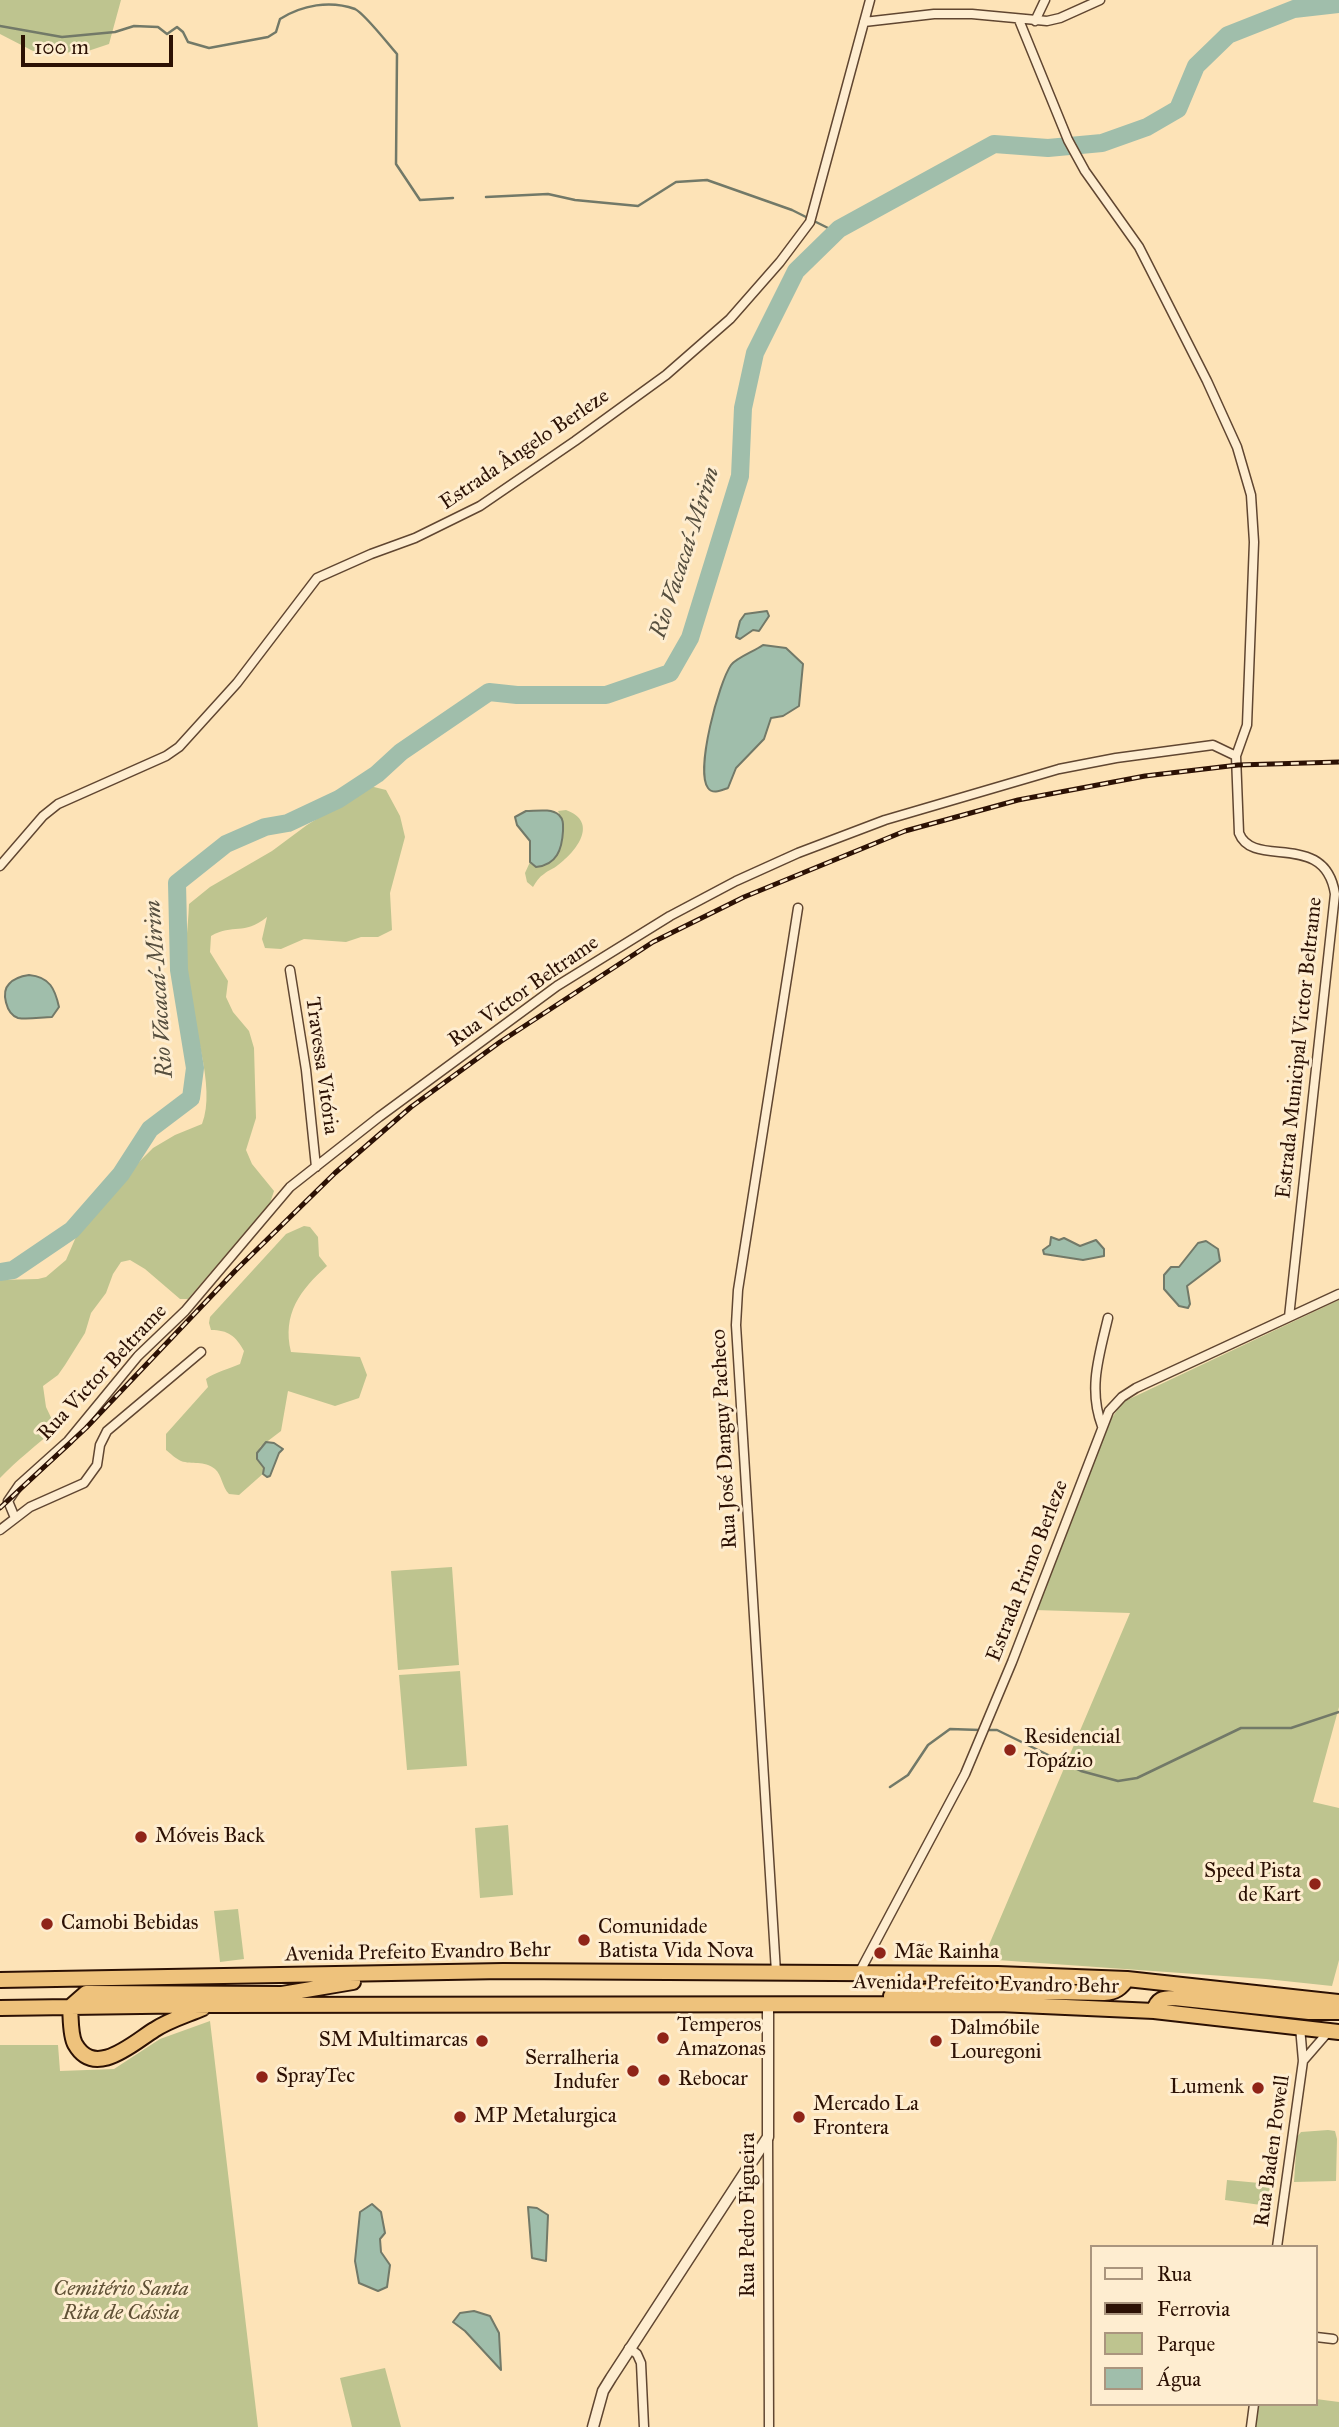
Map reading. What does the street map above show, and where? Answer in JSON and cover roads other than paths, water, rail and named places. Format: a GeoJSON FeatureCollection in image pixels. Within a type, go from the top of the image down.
{"type":"FeatureCollection","features":[{"type":"Feature","properties":{"kind":"highway","name":"Avenida Prefeito Evandro Behr"},"geometry":{"type":"LineString","coordinates":[[0,1980],[503,1971],[859,1973],[1127,1979],[1339,2002]]}},
{"type":"Feature","properties":{"kind":"highway"},"geometry":{"type":"LineString","coordinates":[[211,2005],[166,2022],[125,2051],[113,2056],[93,2058],[84,2054],[74,2043],[70,2007],[86,1993],[282,1994],[386,1975]]}},
{"type":"Feature","properties":{"kind":"highway"},"geometry":{"type":"LineString","coordinates":[[851,2003],[939,1990],[1113,1992],[1127,1979]]}},
{"type":"Feature","properties":{"kind":"highway"},"geometry":{"type":"LineString","coordinates":[[1154,2011],[1156,2003],[1162,1998],[1174,1998],[1309,2012],[1339,2012]]}},
{"type":"Feature","properties":{"kind":"highway","name":"Avenida Prefeito Evandro Behr"},"geometry":{"type":"LineString","coordinates":[[0,2008],[211,2005],[1013,2004],[1154,2011],[1334,2031]]}},
{"type":"Feature","properties":{"kind":"street","name":"Estrada Ângelo Berleze"},"geometry":{"type":"LineString","coordinates":[[0,866],[43,816],[58,804],[166,756],[179,747],[237,684],[317,578],[415,538],[480,506],[666,375],[730,319],[780,262],[810,222],[870,0]]}},
{"type":"Feature","properties":{"kind":"street"},"geometry":{"type":"LineString","coordinates":[[1035,21],[1045,0]]}},
{"type":"Feature","properties":{"kind":"street"},"geometry":{"type":"LineString","coordinates":[[864,22],[934,14],[972,14],[1046,21],[1060,18],[1100,0]]}},
{"type":"Feature","properties":{"kind":"street","name":"Estrada Municipal Victor Beltrame"},"geometry":{"type":"LineString","coordinates":[[1019,20],[1068,140],[1086,171],[1139,247],[1207,382],[1232,436],[1251,495],[1254,542],[1247,725],[1236,756],[1241,839],[1253,848],[1297,854],[1322,865],[1333,882],[1335,894],[1289,1317]]}},
{"type":"Feature","properties":{"kind":"street","name":"Rua Victor Beltrame"},"geometry":{"type":"LineString","coordinates":[[15,1518],[8,1501],[19,1485],[68,1441],[120,1376],[185,1311],[290,1187],[379,1117],[557,986],[670,916],[736,881],[798,853],[885,820],[1059,769],[1116,758],[1213,745],[1236,756]]}},
{"type":"Feature","properties":{"kind":"street","name":"Rua José Danguy Pacheco"},"geometry":{"type":"LineString","coordinates":[[776,1972],[736,1325],[740,1279],[798,908]]}},
{"type":"Feature","properties":{"kind":"street","name":"Travessa Vitória"},"geometry":{"type":"LineString","coordinates":[[290,970],[306,1070],[316,1167]]}},
{"type":"Feature","properties":{"kind":"street","name":"Estrada Primo Berleze"},"geometry":{"type":"LineString","coordinates":[[859,1973],[965,1774],[1012,1662],[1109,1411],[1122,1397],[1136,1388],[1339,1294]]}},
{"type":"Feature","properties":{"kind":"street"},"geometry":{"type":"LineString","coordinates":[[1102,1426],[1096,1409],[1094,1380],[1108,1318]]}},
{"type":"Feature","properties":{"kind":"street"},"geometry":{"type":"LineString","coordinates":[[0,1530],[41,1502],[84,1483],[97,1465],[100,1445],[107,1431],[201,1352]]}},
{"type":"Feature","properties":{"kind":"street","name":"Rua Pedro Figueira"},"geometry":{"type":"LineString","coordinates":[[768,2003],[769,2427]]}},
{"type":"Feature","properties":{"kind":"street","name":"Rua Baden Powell"},"geometry":{"type":"LineString","coordinates":[[1277,2245],[1303,2061],[1300,2027]]}},
{"type":"Feature","properties":{"kind":"street"},"geometry":{"type":"LineString","coordinates":[[1303,2061],[1334,2031]]}},
{"type":"Feature","properties":{"kind":"street"},"geometry":{"type":"LineString","coordinates":[[593,2427],[603,2391],[768,2137]]}},
{"type":"Feature","properties":{"kind":"street"},"geometry":{"type":"LineString","coordinates":[[1318,2337],[1333,2339]]}},
{"type":"Feature","properties":{"kind":"street"},"geometry":{"type":"LineString","coordinates":[[629,2348],[637,2354],[641,2363],[644,2427]]}},
{"type":"Feature","properties":{"kind":"street"},"geometry":{"type":"LineString","coordinates":[[1251,2427],[1254,2406]]}},
{"type":"Feature","properties":{"kind":"water"},"geometry":{"type":"Polygon","coordinates":[[[767,611],[769,616],[759,631],[753,630],[740,639],[736,637],[740,621],[745,614],[767,611]]]}},
{"type":"Feature","properties":{"kind":"water"},"geometry":{"type":"Polygon","coordinates":[[[763,645],[786,648],[803,664],[799,706],[783,716],[771,718],[764,739],[736,768],[728,788],[712,791],[705,778],[706,746],[726,674],[733,662],[763,645]]]}},
{"type":"Feature","properties":{"kind":"water"},"geometry":{"type":"Polygon","coordinates":[[[526,811],[552,811],[559,815],[562,821],[560,850],[554,859],[543,866],[536,867],[530,862],[530,841],[517,825],[515,817],[526,811]]]}},
{"type":"Feature","properties":{"kind":"water"},"geometry":{"type":"Polygon","coordinates":[[[29,975],[42,978],[53,989],[59,1007],[52,1017],[18,1018],[10,1012],[5,997],[7,988],[16,979],[29,975]]]}},
{"type":"Feature","properties":{"kind":"water"},"geometry":{"type":"Polygon","coordinates":[[[1051,1237],[1059,1240],[1064,1238],[1080,1246],[1096,1240],[1104,1249],[1104,1256],[1083,1260],[1044,1254],[1043,1250],[1050,1245],[1051,1237]]]}},
{"type":"Feature","properties":{"kind":"water"},"geometry":{"type":"Polygon","coordinates":[[[1206,1241],[1218,1249],[1220,1261],[1187,1286],[1190,1304],[1188,1308],[1179,1306],[1164,1289],[1164,1275],[1171,1267],[1179,1267],[1198,1243],[1206,1241]]]}},
{"type":"Feature","properties":{"kind":"water"},"geometry":{"type":"Polygon","coordinates":[[[266,1442],[274,1443],[283,1449],[270,1476],[267,1477],[257,1459],[257,1453],[266,1442]]]}},
{"type":"Feature","properties":{"kind":"water"},"geometry":{"type":"Polygon","coordinates":[[[372,2204],[381,2212],[385,2233],[380,2239],[381,2252],[390,2265],[387,2287],[378,2291],[359,2283],[355,2261],[360,2212],[372,2204]]]}},
{"type":"Feature","properties":{"kind":"water"},"geometry":{"type":"Polygon","coordinates":[[[528,2207],[537,2208],[548,2215],[546,2261],[532,2258],[528,2207]]]}},
{"type":"Feature","properties":{"kind":"water"},"geometry":{"type":"Polygon","coordinates":[[[474,2311],[490,2316],[499,2333],[501,2370],[465,2331],[453,2322],[460,2313],[474,2311]]]}},
{"type":"Feature","properties":{"kind":"waterway","name":"Rio Vacacaí-Mirim"},"geometry":{"type":"LineString","coordinates":[[0,1272],[13,1270],[72,1230],[121,1174],[150,1129],[191,1098],[195,1068],[179,970],[177,883],[226,844],[265,827],[288,823],[339,799],[377,774],[401,752],[489,692],[517,695],[606,695],[670,673],[690,638],[740,476],[743,408],[755,353],[796,271],[839,229],[994,144],[1048,148],[1102,143],[1147,127],[1178,109],[1196,66],[1228,35],[1294,9],[1339,4]]}},
{"type":"Feature","properties":{"kind":"waterway"},"geometry":{"type":"LineString","coordinates":[[0,26],[62,37],[115,32],[134,26],[158,27],[167,34],[177,27],[188,42],[209,48],[268,37],[276,32],[280,19],[307,7],[336,5],[355,9],[397,54],[396,164],[420,200],[453,198]]}},
{"type":"Feature","properties":{"kind":"waterway"},"geometry":{"type":"LineString","coordinates":[[486,197],[548,194],[575,200],[638,206],[676,182],[707,180],[792,210],[830,229],[839,229]]}},
{"type":"Feature","properties":{"kind":"waterway"},"geometry":{"type":"LineString","coordinates":[[987,1730],[997,1730],[1081,1771],[1118,1781],[1137,1778],[1241,1728],[1291,1728],[1339,1712]]}},
{"type":"Feature","properties":{"kind":"waterway"},"geometry":{"type":"LineString","coordinates":[[890,1787],[908,1775],[928,1745],[950,1729],[980,1730]]}},
{"type":"Feature","properties":{"kind":"railway"},"geometry":{"type":"LineString","coordinates":[[0,1508],[86,1428],[236,1270],[335,1173],[411,1107],[500,1042],[653,942],[744,897],[905,831],[1018,800],[1145,776],[1238,765],[1339,762]]}},
{"type":"Feature","properties":{"kind":"place","name":"Residencial Topázio"},"geometry":{"type":"Point","coordinates":[1010,1750]}},
{"type":"Feature","properties":{"kind":"place","name":"Móveis Back"},"geometry":{"type":"Point","coordinates":[141,1837]}},
{"type":"Feature","properties":{"kind":"place","name":"Speed Pista de Kart"},"geometry":{"type":"Point","coordinates":[1315,1884]}},
{"type":"Feature","properties":{"kind":"place","name":"Camobi Bebidas"},"geometry":{"type":"Point","coordinates":[47,1924]}},
{"type":"Feature","properties":{"kind":"place","name":"Comunidade Batista Vida Nova"},"geometry":{"type":"Point","coordinates":[584,1940]}},
{"type":"Feature","properties":{"kind":"place","name":"Mãe Rainha"},"geometry":{"type":"Point","coordinates":[880,1953]}},
{"type":"Feature","properties":{"kind":"place","name":"Temperos Amazonas"},"geometry":{"type":"Point","coordinates":[663,2038]}},
{"type":"Feature","properties":{"kind":"place","name":"SM Multimarcas"},"geometry":{"type":"Point","coordinates":[482,2041]}},
{"type":"Feature","properties":{"kind":"place","name":"Dalmóbile Louregoni"},"geometry":{"type":"Point","coordinates":[936,2041]}},
{"type":"Feature","properties":{"kind":"place","name":"Serralheria Indufer"},"geometry":{"type":"Point","coordinates":[633,2071]}},
{"type":"Feature","properties":{"kind":"place","name":"SprayTec"},"geometry":{"type":"Point","coordinates":[262,2077]}},
{"type":"Feature","properties":{"kind":"place","name":"Rebocar"},"geometry":{"type":"Point","coordinates":[664,2080]}},
{"type":"Feature","properties":{"kind":"place","name":"Lumenk"},"geometry":{"type":"Point","coordinates":[1258,2088]}},
{"type":"Feature","properties":{"kind":"place","name":"MP Metalurgica"},"geometry":{"type":"Point","coordinates":[460,2117]}},
{"type":"Feature","properties":{"kind":"place","name":"Mercado La Frontera"},"geometry":{"type":"Point","coordinates":[799,2117]}},
{"type":"Feature","properties":{"kind":"park label","name":"Cemitério Santa Rita de Cássia"},"geometry":{"type":"Point","coordinates":[121,2302]}}]}
